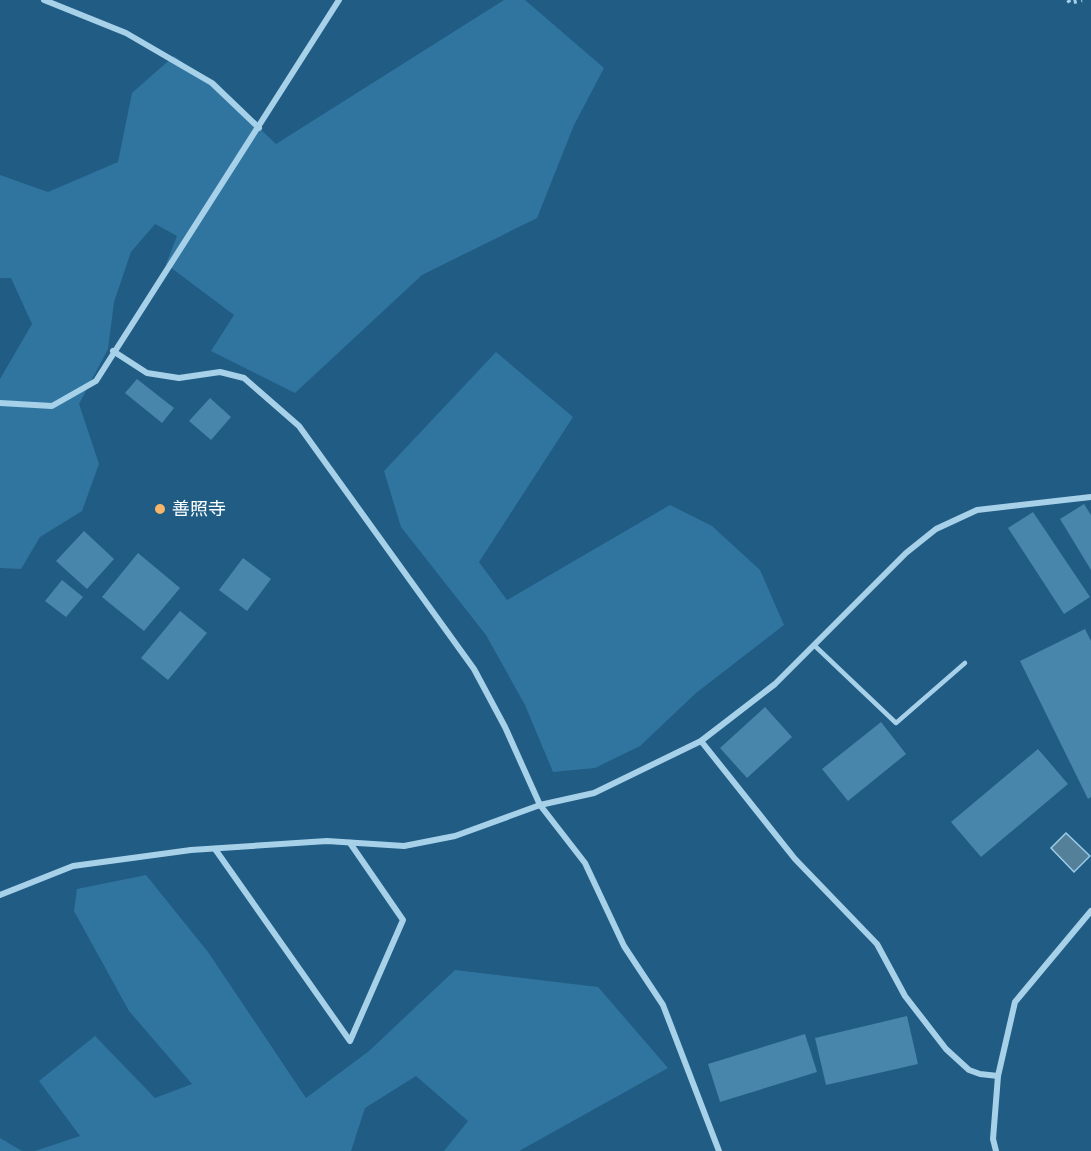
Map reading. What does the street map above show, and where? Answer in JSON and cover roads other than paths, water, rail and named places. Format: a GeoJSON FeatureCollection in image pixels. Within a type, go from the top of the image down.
{"type":"FeatureCollection","features":[{"type":"Feature","properties":{"kind":"street"},"geometry":{"type":"LineString","coordinates":[[44,0],[126,33],[202,77],[259,128]]}},
{"type":"Feature","properties":{"kind":"street"},"geometry":{"type":"LineString","coordinates":[[0,403],[52,406],[96,381],[339,0]]}},
{"type":"Feature","properties":{"kind":"street"},"geometry":{"type":"LineString","coordinates":[[113,351],[147,373],[179,378],[220,372],[244,378],[299,426],[474,669],[505,727],[540,805],[585,863],[624,946],[663,1005],[719,1151]]}},
{"type":"Feature","properties":{"kind":"street"},"geometry":{"type":"LineString","coordinates":[[0,895],[73,866],[215,849],[327,841],[404,846],[455,836],[540,805],[594,793],[701,741],[775,684],[906,553],[936,529],[977,510],[1091,497]]}},
{"type":"Feature","properties":{"kind":"street"},"geometry":{"type":"LineString","coordinates":[[701,741],[795,859],[877,944],[905,996],[946,1049],[969,1070],[998,1076]]}},
{"type":"Feature","properties":{"kind":"street"},"geometry":{"type":"LineString","coordinates":[[215,849],[350,1041],[403,920],[350,843]]}},
{"type":"Feature","properties":{"kind":"street"},"geometry":{"type":"LineString","coordinates":[[996,1151],[993,1139],[998,1076],[1015,1002],[1091,911]]}},
{"type":"Feature","properties":{"kind":"lane"},"geometry":{"type":"LineString","coordinates":[[815,646],[896,723],[965,663]]}},
{"type":"Feature","properties":{"kind":"place","name":"善照寺"},"geometry":{"type":"Point","coordinates":[160,509]}}]}
